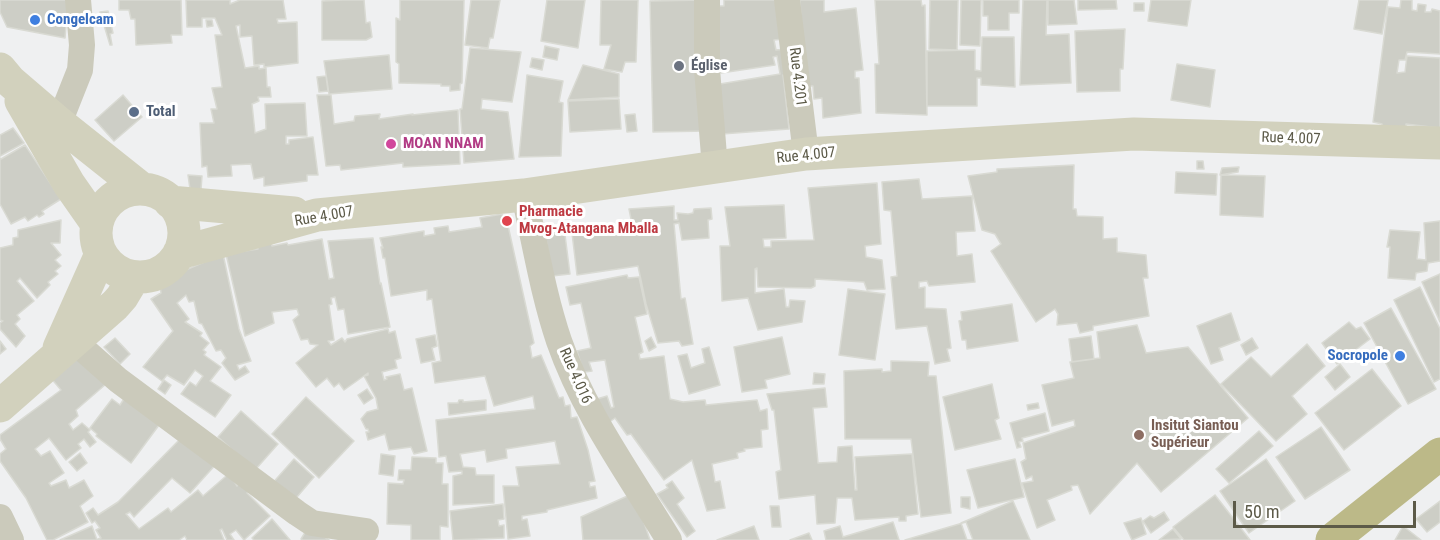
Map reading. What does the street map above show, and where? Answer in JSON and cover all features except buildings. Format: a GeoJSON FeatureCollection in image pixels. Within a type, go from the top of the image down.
{"type":"FeatureCollection","features":[{"type":"Feature","properties":{"kind":"highway"},"geometry":{"type":"LineString","coordinates":[[1332,540],[1440,454]]}},
{"type":"Feature","properties":{"kind":"main road"},"geometry":{"type":"LineString","coordinates":[[5,75],[59,123],[178,213],[183,226],[183,240],[171,264],[148,277],[134,277],[120,273],[109,265],[99,239],[69,184],[5,75]]}},
{"type":"Feature","properties":{"kind":"main road","name":"Rue 4.007"},"geometry":{"type":"LineString","coordinates":[[179,252],[317,215],[524,195],[806,154],[1134,134],[1440,143]]}},
{"type":"Feature","properties":{"kind":"main road"},"geometry":{"type":"LineString","coordinates":[[65,349],[99,239],[102,210],[126,191],[317,215]]}},
{"type":"Feature","properties":{"kind":"main road"},"geometry":{"type":"LineString","coordinates":[[0,406],[122,297],[134,277]]}},
{"type":"Feature","properties":{"kind":"street"},"geometry":{"type":"LineString","coordinates":[[59,123],[80,70],[82,45],[78,0]]}},
{"type":"Feature","properties":{"kind":"street"},"geometry":{"type":"LineString","coordinates":[[707,0],[708,69],[716,168]]}},
{"type":"Feature","properties":{"kind":"street","name":"Rue 4.201"},"geometry":{"type":"LineString","coordinates":[[787,0],[806,154]]}},
{"type":"Feature","properties":{"kind":"street","name":"Rue 4.016"},"geometry":{"type":"LineString","coordinates":[[524,195],[560,341],[577,383],[602,433],[669,540]]}},
{"type":"Feature","properties":{"kind":"street"},"geometry":{"type":"LineString","coordinates":[[65,349],[130,389],[312,523],[366,531]]}},
{"type":"Feature","properties":{"kind":"street"},"geometry":{"type":"LineString","coordinates":[[0,518],[11,540]]}},
{"type":"Feature","properties":{"kind":"place","name":"Congelcam"},"geometry":{"type":"Point","coordinates":[35,20]}},
{"type":"Feature","properties":{"kind":"place","name":"Église"},"geometry":{"type":"Point","coordinates":[679,66]}},
{"type":"Feature","properties":{"kind":"place","name":"Total"},"geometry":{"type":"Point","coordinates":[134,112]}},
{"type":"Feature","properties":{"kind":"place","name":"MOAN NNAM"},"geometry":{"type":"Point","coordinates":[391,144]}},
{"type":"Feature","properties":{"kind":"place","name":"Pharmacie Mvog-Atangana Mballa"},"geometry":{"type":"Point","coordinates":[507,221]}},
{"type":"Feature","properties":{"kind":"place","name":"Socropole"},"geometry":{"type":"Point","coordinates":[1400,356]}},
{"type":"Feature","properties":{"kind":"place","name":"Insitut Siantou Supérieur"},"geometry":{"type":"Point","coordinates":[1139,435]}}]}
